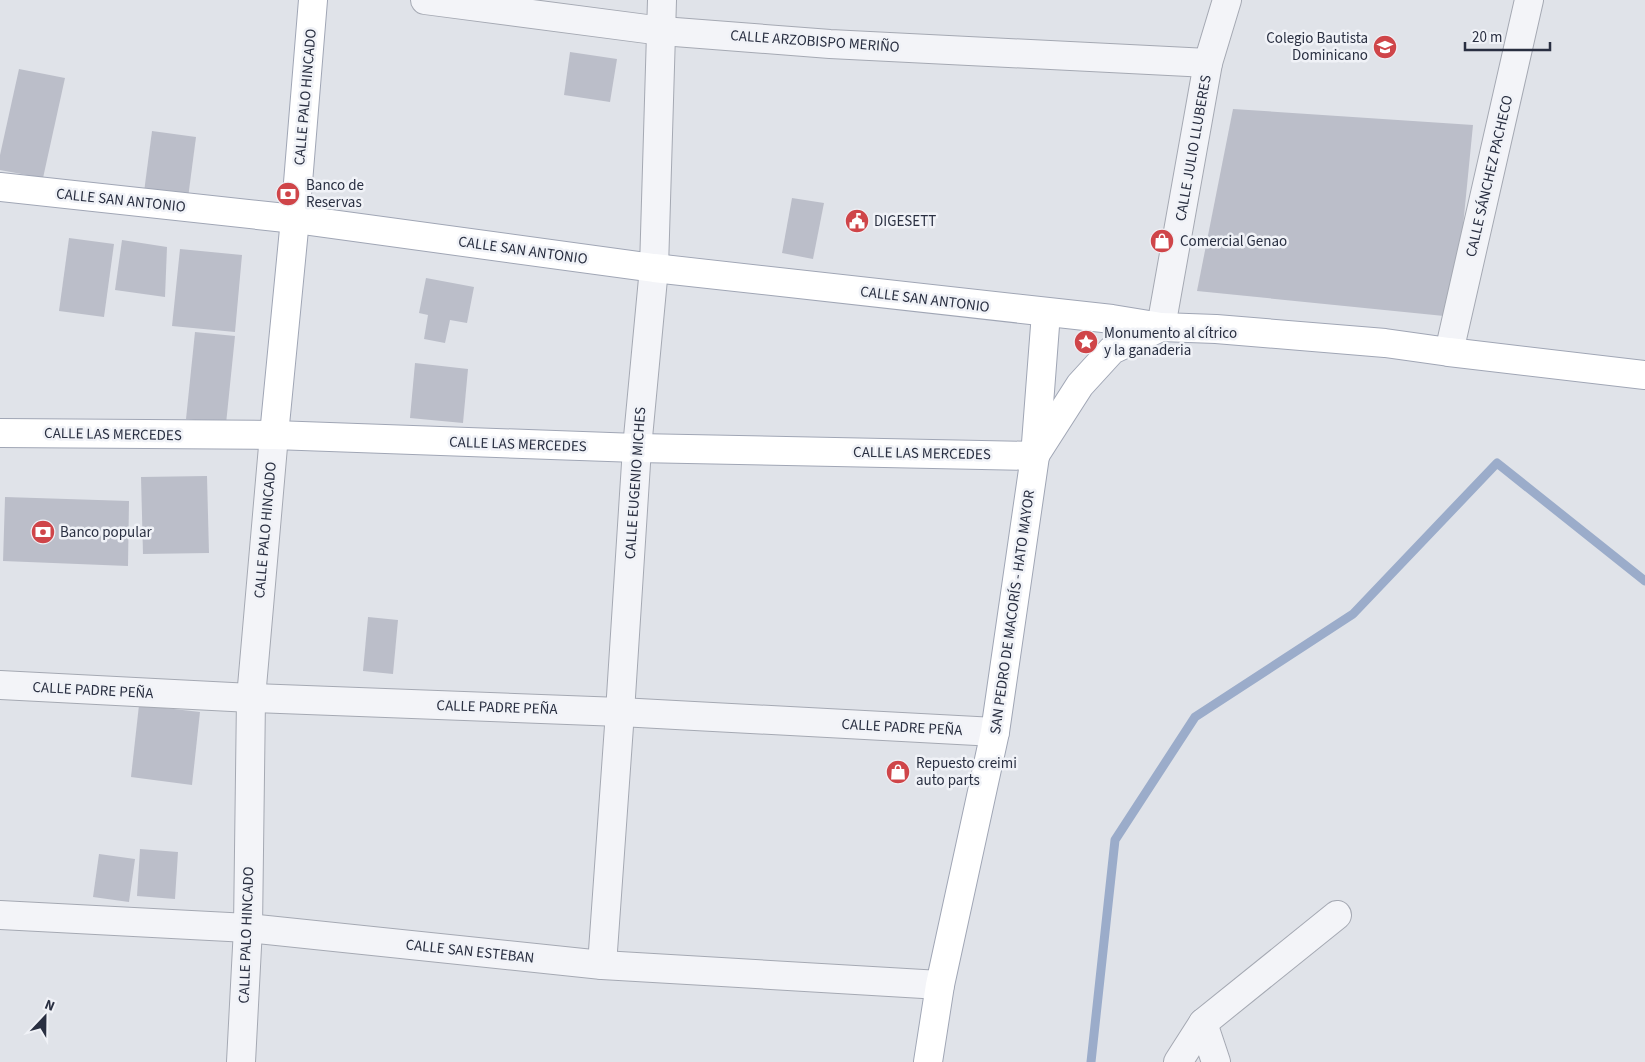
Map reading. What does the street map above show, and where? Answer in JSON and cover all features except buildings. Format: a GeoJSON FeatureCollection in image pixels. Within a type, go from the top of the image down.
{"type":"FeatureCollection","features":[{"type":"Feature","properties":{"kind":"main road","name":"CALLE PALO HINCADO"},"geometry":{"type":"LineString","coordinates":[[274,435],[295,219],[313,0]]}},
{"type":"Feature","properties":{"kind":"main road","name":"CALLE SAN ANTONIO"},"geometry":{"type":"LineString","coordinates":[[0,187],[295,219],[654,268],[1112,319],[1161,327],[1216,329],[1385,343],[1645,375]]}},
{"type":"Feature","properties":{"kind":"main road","name":"SAN PEDRO DE MACORÍS - HATO MAYOR"},"geometry":{"type":"LineString","coordinates":[[928,1062],[940,985],[995,732],[1035,456],[1046,313]]}},
{"type":"Feature","properties":{"kind":"main road","name":"SAN PEDRO DE MACORÍS - HATO MAYOR"},"geometry":{"type":"LineString","coordinates":[[1035,456],[1080,385],[1112,350],[1161,327]]}},
{"type":"Feature","properties":{"kind":"main road","name":"CALLE LAS MERCEDES"},"geometry":{"type":"LineString","coordinates":[[0,433],[274,435],[637,448],[1035,456]]}},
{"type":"Feature","properties":{"kind":"street","name":"CALLE ARZOBISPO MERIÑO"},"geometry":{"type":"LineString","coordinates":[[425,0],[662,31],[830,44],[1208,63]]}},
{"type":"Feature","properties":{"kind":"street","name":"CALLE EUGENIO MICHES"},"geometry":{"type":"LineString","coordinates":[[602,965],[637,448],[654,268],[662,0]]}},
{"type":"Feature","properties":{"kind":"street","name":"CALLE JULIO LLUBERES"},"geometry":{"type":"LineString","coordinates":[[1161,327],[1208,63],[1227,0]]}},
{"type":"Feature","properties":{"kind":"street","name":"CALLE SÁNCHEZ PACHECO"},"geometry":{"type":"LineString","coordinates":[[1449,352],[1530,0]]}},
{"type":"Feature","properties":{"kind":"street","name":"CALLE PALO HINCADO"},"geometry":{"type":"LineString","coordinates":[[241,1062],[248,928],[250,698],[274,435]]}},
{"type":"Feature","properties":{"kind":"street","name":"CALLE PADRE PEÑA"},"geometry":{"type":"LineString","coordinates":[[0,685],[250,698],[620,712],[995,732]]}},
{"type":"Feature","properties":{"kind":"street","name":"CALLE SAN ESTEBAN"},"geometry":{"type":"LineString","coordinates":[[0,915],[248,928],[602,965],[940,985]]}},
{"type":"Feature","properties":{"kind":"street"},"geometry":{"type":"LineString","coordinates":[[1178,1062],[1203,1023],[1337,915]]}},
{"type":"Feature","properties":{"kind":"street"},"geometry":{"type":"LineString","coordinates":[[1203,1023],[1216,1062]]}},
{"type":"Feature","properties":{"kind":"waterway"},"geometry":{"type":"LineString","coordinates":[[1091,1062],[1115,840],[1195,717],[1353,614],[1497,463],[1645,581]]}},
{"type":"Feature","properties":{"kind":"place","name":"Colegio Bautista Dominicano"},"geometry":{"type":"Point","coordinates":[1385,47]}},
{"type":"Feature","properties":{"kind":"place","name":"Banco de Reservas"},"geometry":{"type":"Point","coordinates":[288,194]}},
{"type":"Feature","properties":{"kind":"place","name":"DIGESETT"},"geometry":{"type":"Point","coordinates":[857,221]}},
{"type":"Feature","properties":{"kind":"place","name":"Comercial Genao"},"geometry":{"type":"Point","coordinates":[1162,241]}},
{"type":"Feature","properties":{"kind":"place","name":"Monumento al cítrico y la ganaderia"},"geometry":{"type":"Point","coordinates":[1086,342]}},
{"type":"Feature","properties":{"kind":"place","name":"Banco popular"},"geometry":{"type":"Point","coordinates":[43,532]}},
{"type":"Feature","properties":{"kind":"place","name":"Repuesto creimi auto parts"},"geometry":{"type":"Point","coordinates":[898,772]}}]}
